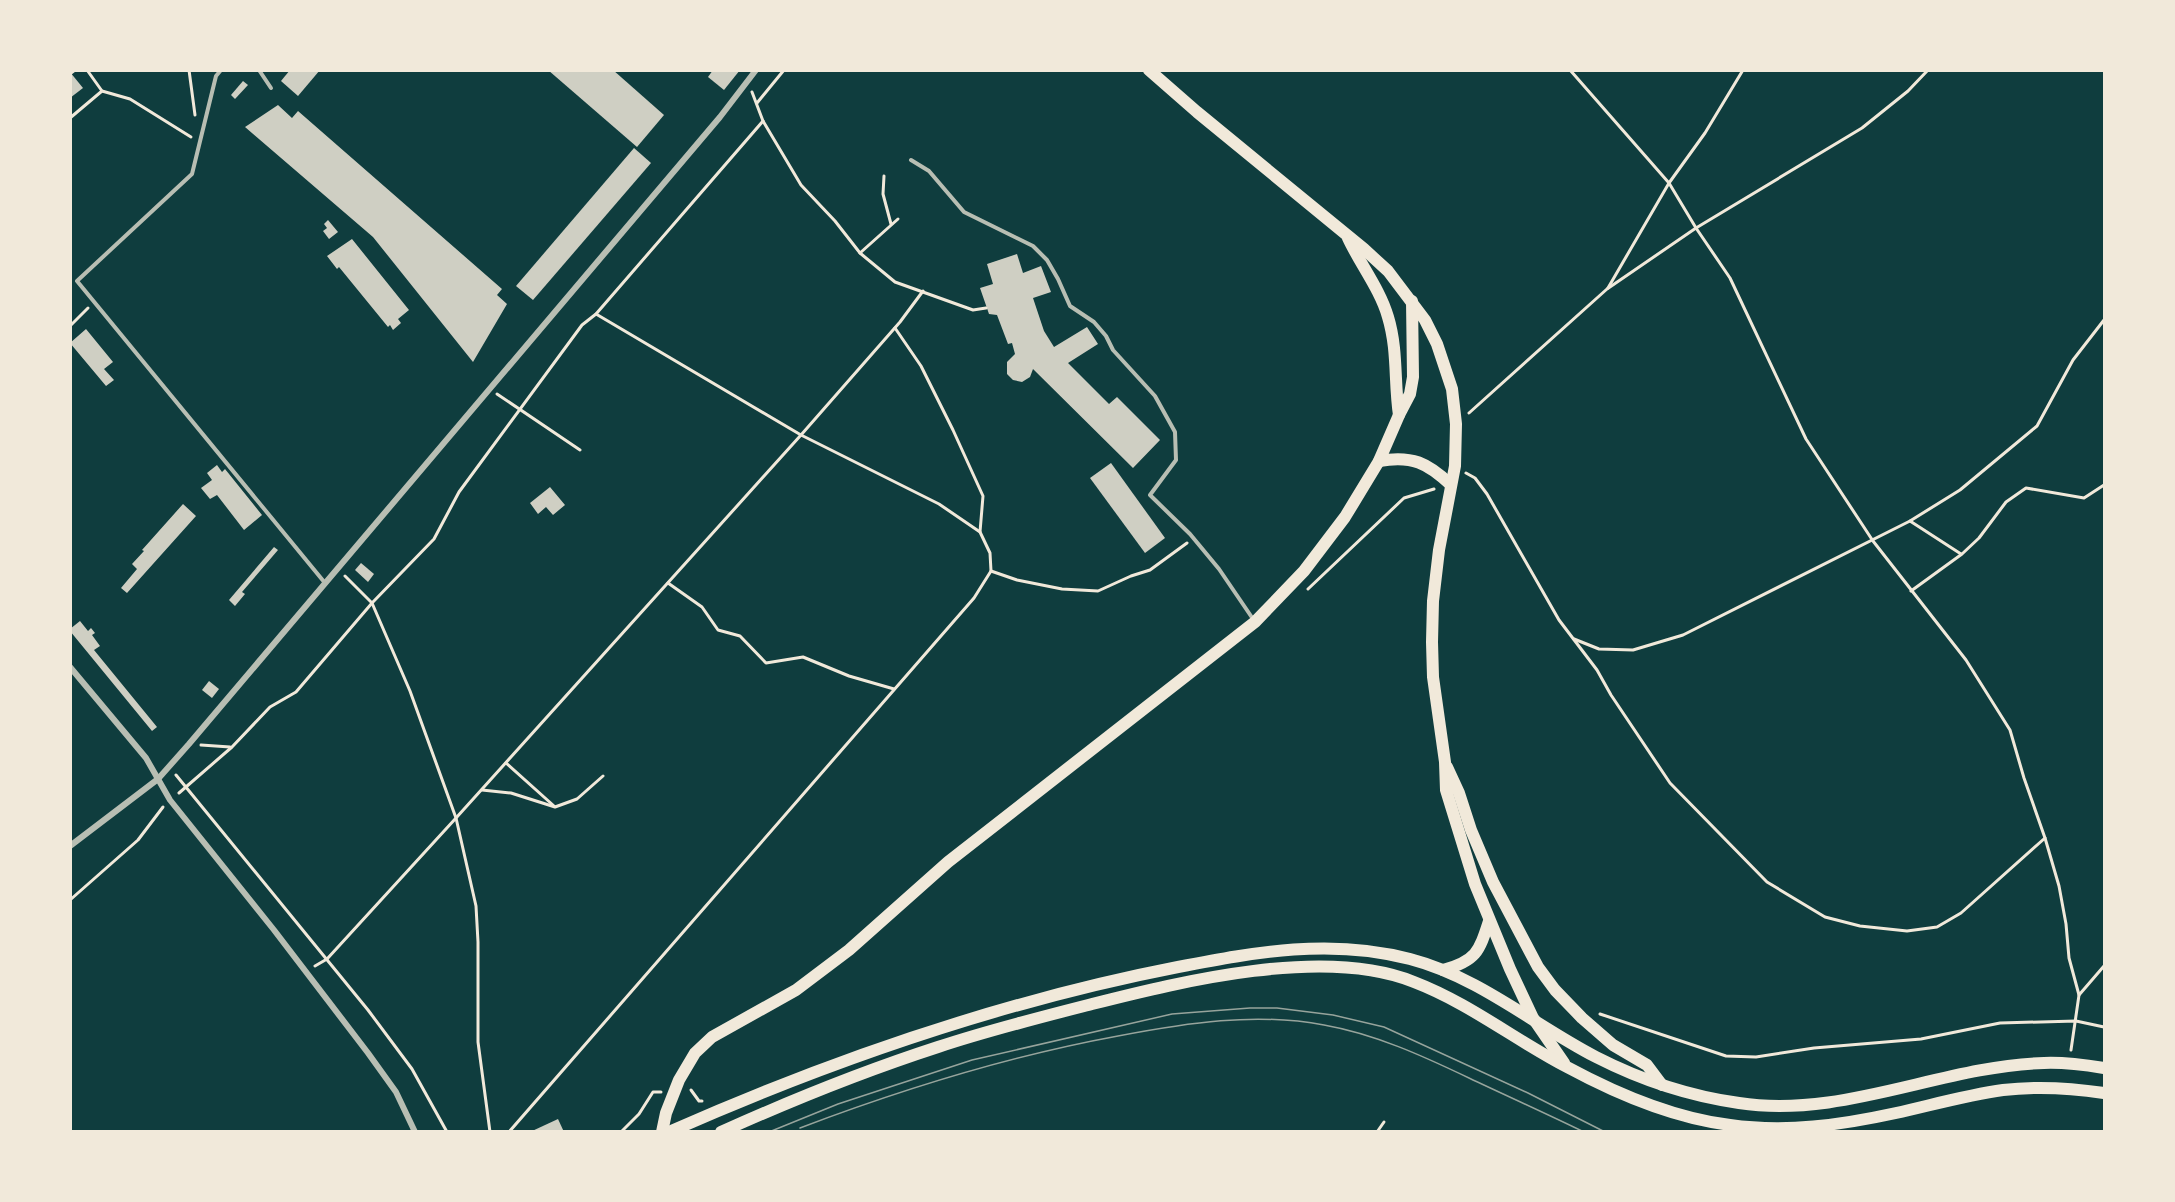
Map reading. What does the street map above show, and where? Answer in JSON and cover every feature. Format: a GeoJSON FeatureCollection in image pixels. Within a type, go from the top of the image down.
{"type":"FeatureCollection","features":[{"type":"Feature","properties":{"kind":"main road"},"geometry":{"type":"LineString","coordinates":[[1149,70],[1388,271],[1412,301],[1437,344],[1452,389],[1456,424],[1455,466],[1433,601],[1434,688],[1445,762],[1446,790],[1458,833],[1489,921],[1533,1018],[1566,1067]]}},
{"type":"Feature","properties":{"kind":"main road"},"geometry":{"type":"LineString","coordinates":[[1346,234],[1380,296],[1388,317],[1394,345],[1395,393],[1399,415]]}},
{"type":"Feature","properties":{"kind":"main road"},"geometry":{"type":"LineString","coordinates":[[662,1131],[674,1091],[695,1053],[712,1037],[796,990],[840,957],[948,862],[1255,622],[1304,571],[1345,518],[1379,461],[1410,394],[1413,377],[1412,301]]}},
{"type":"Feature","properties":{"kind":"main road"},"geometry":{"type":"LineString","coordinates":[[1379,461],[1394,458],[1425,464],[1451,485]]}},
{"type":"Feature","properties":{"kind":"main road"},"geometry":{"type":"LineString","coordinates":[[1445,762],[1493,882],[1538,967],[1555,990],[1582,1018],[1613,1045],[1647,1065],[1663,1086]]}},
{"type":"Feature","properties":{"kind":"main road"},"geometry":{"type":"LineString","coordinates":[[1443,970],[1467,962],[1481,946],[1489,921]]}},
{"type":"Feature","properties":{"kind":"main road"},"geometry":{"type":"LineString","coordinates":[[669,1131],[745,1099],[915,1037],[1110,980],[1230,957],[1292,948],[1360,948],[1411,959],[1443,970],[1503,1000],[1596,1057],[1663,1086],[1741,1104],[1793,1106],[1881,1093],[1993,1069],[2042,1063],[2068,1063],[2104,1068]]}},
{"type":"Feature","properties":{"kind":"main road"},"geometry":{"type":"LineString","coordinates":[[721,1131],[852,1076],[940,1046],[1025,1021],[1177,984],[1293,967],[1357,967],[1411,980],[1457,1001],[1566,1067],[1645,1103],[1708,1122],[1761,1128],[1815,1127],[1843,1124],[2005,1090],[2063,1088],[2104,1093]]}},
{"type":"Feature","properties":{"kind":"street"},"geometry":{"type":"LineString","coordinates":[[70,846],[158,779],[169,767],[491,389],[720,117],[756,70]]}},
{"type":"Feature","properties":{"kind":"street"},"geometry":{"type":"LineString","coordinates":[[70,667],[146,758],[171,800],[306,972],[396,1092],[415,1131]]}},
{"type":"Feature","properties":{"kind":"lane"},"geometry":{"type":"LineString","coordinates":[[221,70],[216,76],[192,174],[77,281],[326,584]]}},
{"type":"Feature","properties":{"kind":"lane"},"geometry":{"type":"LineString","coordinates":[[259,70],[271,88]]}},
{"type":"Feature","properties":{"kind":"lane"},"geometry":{"type":"LineString","coordinates":[[911,160],[929,171],[964,212],[1033,246],[1047,260],[1070,306],[1094,322],[1106,336],[1113,350],[1155,396],[1175,432],[1176,460],[1150,495],[1193,538],[1219,569],[1255,622]]}},
{"type":"Feature","properties":{"kind":"path"},"geometry":{"type":"LineString","coordinates":[[87,70],[102,91],[130,99],[200,143]]}},
{"type":"Feature","properties":{"kind":"path"},"geometry":{"type":"LineString","coordinates":[[189,70],[200,143]]}},
{"type":"Feature","properties":{"kind":"path"},"geometry":{"type":"LineString","coordinates":[[784,70],[757,103],[763,121],[801,185],[835,221],[860,253],[895,282],[973,310],[986,309]]}},
{"type":"Feature","properties":{"kind":"path"},"geometry":{"type":"LineString","coordinates":[[1570,70],[1669,183],[1730,278],[1806,439],[1873,541],[1966,660],[2010,730],[2059,886],[2069,957],[2079,995],[2068,1063]]}},
{"type":"Feature","properties":{"kind":"path"},"geometry":{"type":"LineString","coordinates":[[1607,289],[1669,183],[1705,133],[1743,70]]}},
{"type":"Feature","properties":{"kind":"path"},"geometry":{"type":"LineString","coordinates":[[1456,424],[1607,289],[1696,228],[1862,128],[1908,91],[1928,70]]}},
{"type":"Feature","properties":{"kind":"path"},"geometry":{"type":"LineString","coordinates":[[70,117],[102,91]]}},
{"type":"Feature","properties":{"kind":"path"},"geometry":{"type":"LineString","coordinates":[[186,786],[232,747],[270,707],[296,692],[372,603],[434,539],[459,492],[582,325],[596,314],[763,121]]}},
{"type":"Feature","properties":{"kind":"path"},"geometry":{"type":"LineString","coordinates":[[884,176],[884,194],[891,224]]}},
{"type":"Feature","properties":{"kind":"path"},"geometry":{"type":"LineString","coordinates":[[860,253],[898,219]]}},
{"type":"Feature","properties":{"kind":"path"},"geometry":{"type":"LineString","coordinates":[[306,972],[327,959],[482,790],[801,435],[923,291]]}},
{"type":"Feature","properties":{"kind":"path"},"geometry":{"type":"LineString","coordinates":[[70,327],[93,302]]}},
{"type":"Feature","properties":{"kind":"path"},"geometry":{"type":"LineString","coordinates":[[509,1131],[974,598],[991,571],[990,553],[980,532],[939,504],[801,435],[596,314]]}},
{"type":"Feature","properties":{"kind":"path"},"geometry":{"type":"LineString","coordinates":[[1573,639],[1599,649],[1633,650],[1683,635],[1873,541],[1960,490],[2037,426],[2073,360],[2104,320]]}},
{"type":"Feature","properties":{"kind":"path"},"geometry":{"type":"LineString","coordinates":[[894,328],[921,366],[983,496],[980,532]]}},
{"type":"Feature","properties":{"kind":"path"},"geometry":{"type":"LineString","coordinates":[[491,389],[580,450]]}},
{"type":"Feature","properties":{"kind":"path"},"geometry":{"type":"LineString","coordinates":[[1455,466],[1475,478],[1487,494],[1559,620],[1597,670],[1611,695],[1670,783],[1767,882],[1824,917],[1860,926],[1907,931],[1937,927],[1961,913],[2045,838]]}},
{"type":"Feature","properties":{"kind":"path"},"geometry":{"type":"LineString","coordinates":[[1305,592],[1404,498],[1451,485]]}},
{"type":"Feature","properties":{"kind":"path"},"geometry":{"type":"LineString","coordinates":[[1911,591],[1962,555],[2006,502],[2026,488],[2084,498],[2104,485]]}},
{"type":"Feature","properties":{"kind":"path"},"geometry":{"type":"LineString","coordinates":[[1910,520],[1962,555]]}},
{"type":"Feature","properties":{"kind":"path"},"geometry":{"type":"LineString","coordinates":[[991,571],[1017,580],[1051,587],[1098,591],[1150,570],[1193,538]]}},
{"type":"Feature","properties":{"kind":"path"},"geometry":{"type":"LineString","coordinates":[[338,569],[372,603],[410,691],[456,818],[476,906],[478,1042],[489,1131]]}},
{"type":"Feature","properties":{"kind":"path"},"geometry":{"type":"LineString","coordinates":[[668,583],[702,607],[718,630],[740,636],[766,663],[803,657],[849,676],[894,689]]}},
{"type":"Feature","properties":{"kind":"path"},"geometry":{"type":"LineString","coordinates":[[189,744],[232,747]]}},
{"type":"Feature","properties":{"kind":"path"},"geometry":{"type":"LineString","coordinates":[[506,763],[555,807]]}},
{"type":"Feature","properties":{"kind":"path"},"geometry":{"type":"LineString","coordinates":[[169,767],[327,959],[412,1069],[447,1131]]}},
{"type":"Feature","properties":{"kind":"path"},"geometry":{"type":"LineString","coordinates":[[482,790],[511,793],[555,807],[577,800],[603,776]]}},
{"type":"Feature","properties":{"kind":"path"},"geometry":{"type":"LineString","coordinates":[[70,900],[138,840],[161,809],[171,800]]}},
{"type":"Feature","properties":{"kind":"path"},"geometry":{"type":"LineString","coordinates":[[2079,995],[2104,966]]}},
{"type":"Feature","properties":{"kind":"path"},"geometry":{"type":"LineString","coordinates":[[1599,1013],[1726,1056],[1756,1057],[1814,1048],[1921,1039],[2000,1023],[2076,1021],[2104,1027]]}},
{"type":"Feature","properties":{"kind":"path"},"geometry":{"type":"LineString","coordinates":[[621,1131],[639,1114],[653,1092],[689,1088],[699,1101],[710,1101]]}},
{"type":"Feature","properties":{"kind":"path"},"geometry":{"type":"LineString","coordinates":[[1377,1131],[1384,1122]]}},
{"type":"Feature","properties":{"kind":"building"},"geometry":{"type":"Polygon","coordinates":[[[290,70],[320,70],[298,96],[281,81],[290,70]]]}},
{"type":"Feature","properties":{"kind":"building"},"geometry":{"type":"Polygon","coordinates":[[[548,70],[613,70],[664,115],[637,147],[548,70]]]}},
{"type":"Feature","properties":{"kind":"building"},"geometry":{"type":"Polygon","coordinates":[[[713,70],[740,70],[724,90],[708,77],[713,70]]]}},
{"type":"Feature","properties":{"kind":"building"},"geometry":{"type":"Polygon","coordinates":[[[70,72],[83,88],[70,98],[70,72]]]}},
{"type":"Feature","properties":{"kind":"building"},"geometry":{"type":"Polygon","coordinates":[[[243,81],[248,85],[235,99],[231,95],[243,81]]]}},
{"type":"Feature","properties":{"kind":"building"},"geometry":{"type":"Polygon","coordinates":[[[278,105],[292,118],[298,111],[502,289],[497,295],[507,304],[473,362],[373,237],[245,127],[278,105]]]}},
{"type":"Feature","properties":{"kind":"building"},"geometry":{"type":"Polygon","coordinates":[[[634,148],[651,163],[533,300],[516,286],[634,148]]]}},
{"type":"Feature","properties":{"kind":"building"},"geometry":{"type":"Polygon","coordinates":[[[328,220],[338,232],[329,239],[323,231],[327,228],[324,224],[328,220]]]}},
{"type":"Feature","properties":{"kind":"building"},"geometry":{"type":"Polygon","coordinates":[[[352,239],[409,310],[398,319],[401,323],[393,330],[327,256],[352,239]]]}},
{"type":"Feature","properties":{"kind":"building"},"geometry":{"type":"Polygon","coordinates":[[[1017,254],[1023,273],[1041,266],[1051,292],[1033,298],[1044,331],[1054,347],[1087,327],[1098,344],[1068,363],[1109,404],[1117,397],[1160,440],[1133,468],[1033,369],[1030,377],[1022,382],[1013,380],[1007,374],[1007,362],[1015,354],[1012,343],[1008,344],[997,315],[989,314],[980,288],[993,284],[987,264],[1017,254]]]}},
{"type":"Feature","properties":{"kind":"building"},"geometry":{"type":"Polygon","coordinates":[[[86,329],[113,362],[104,369],[114,380],[106,386],[70,343],[86,329]]]}},
{"type":"Feature","properties":{"kind":"building"},"geometry":{"type":"Polygon","coordinates":[[[1111,463],[1165,538],[1145,553],[1090,478],[1111,463]]]}},
{"type":"Feature","properties":{"kind":"building"},"geometry":{"type":"Polygon","coordinates":[[[217,465],[222,472],[225,469],[262,515],[244,530],[217,495],[210,499],[201,488],[212,480],[207,473],[217,465]]]}},
{"type":"Feature","properties":{"kind":"building"},"geometry":{"type":"Polygon","coordinates":[[[550,487],[565,505],[553,515],[546,507],[538,514],[530,503],[550,487]]]}},
{"type":"Feature","properties":{"kind":"building"},"geometry":{"type":"Polygon","coordinates":[[[183,504],[196,516],[127,593],[121,588],[137,569],[132,564],[183,504]]]}},
{"type":"Feature","properties":{"kind":"building"},"geometry":{"type":"Polygon","coordinates":[[[274,547],[278,550],[242,592],[245,594],[235,606],[229,600],[274,547]]]}},
{"type":"Feature","properties":{"kind":"building"},"geometry":{"type":"Polygon","coordinates":[[[361,563],[374,574],[368,582],[355,570],[361,563]]]}},
{"type":"Feature","properties":{"kind":"building"},"geometry":{"type":"Polygon","coordinates":[[[80,621],[88,631],[91,628],[95,633],[92,635],[100,646],[94,650],[157,727],[152,731],[70,631],[80,621]]]}},
{"type":"Feature","properties":{"kind":"building"},"geometry":{"type":"Polygon","coordinates":[[[209,681],[219,689],[212,698],[202,690],[209,681]]]}},
{"type":"Feature","properties":{"kind":"building"},"geometry":{"type":"Polygon","coordinates":[[[558,1119],[564,1132],[530,1132],[558,1119]]]}},
{"type":"Feature","properties":{"kind":"tram line"},"geometry":{"type":"LineString","coordinates":[[769,1132],[838,1104],[972,1060],[1172,1014],[1250,1008],[1277,1008],[1333,1015],[1384,1027],[1528,1093],[1605,1132]]}},
{"type":"Feature","properties":{"kind":"tram line"},"geometry":{"type":"LineString","coordinates":[[800,1128],[917,1087],[1037,1053],[1195,1023],[1272,1019],[1324,1025],[1380,1040],[1434,1062],[1584,1132]]}}]}
